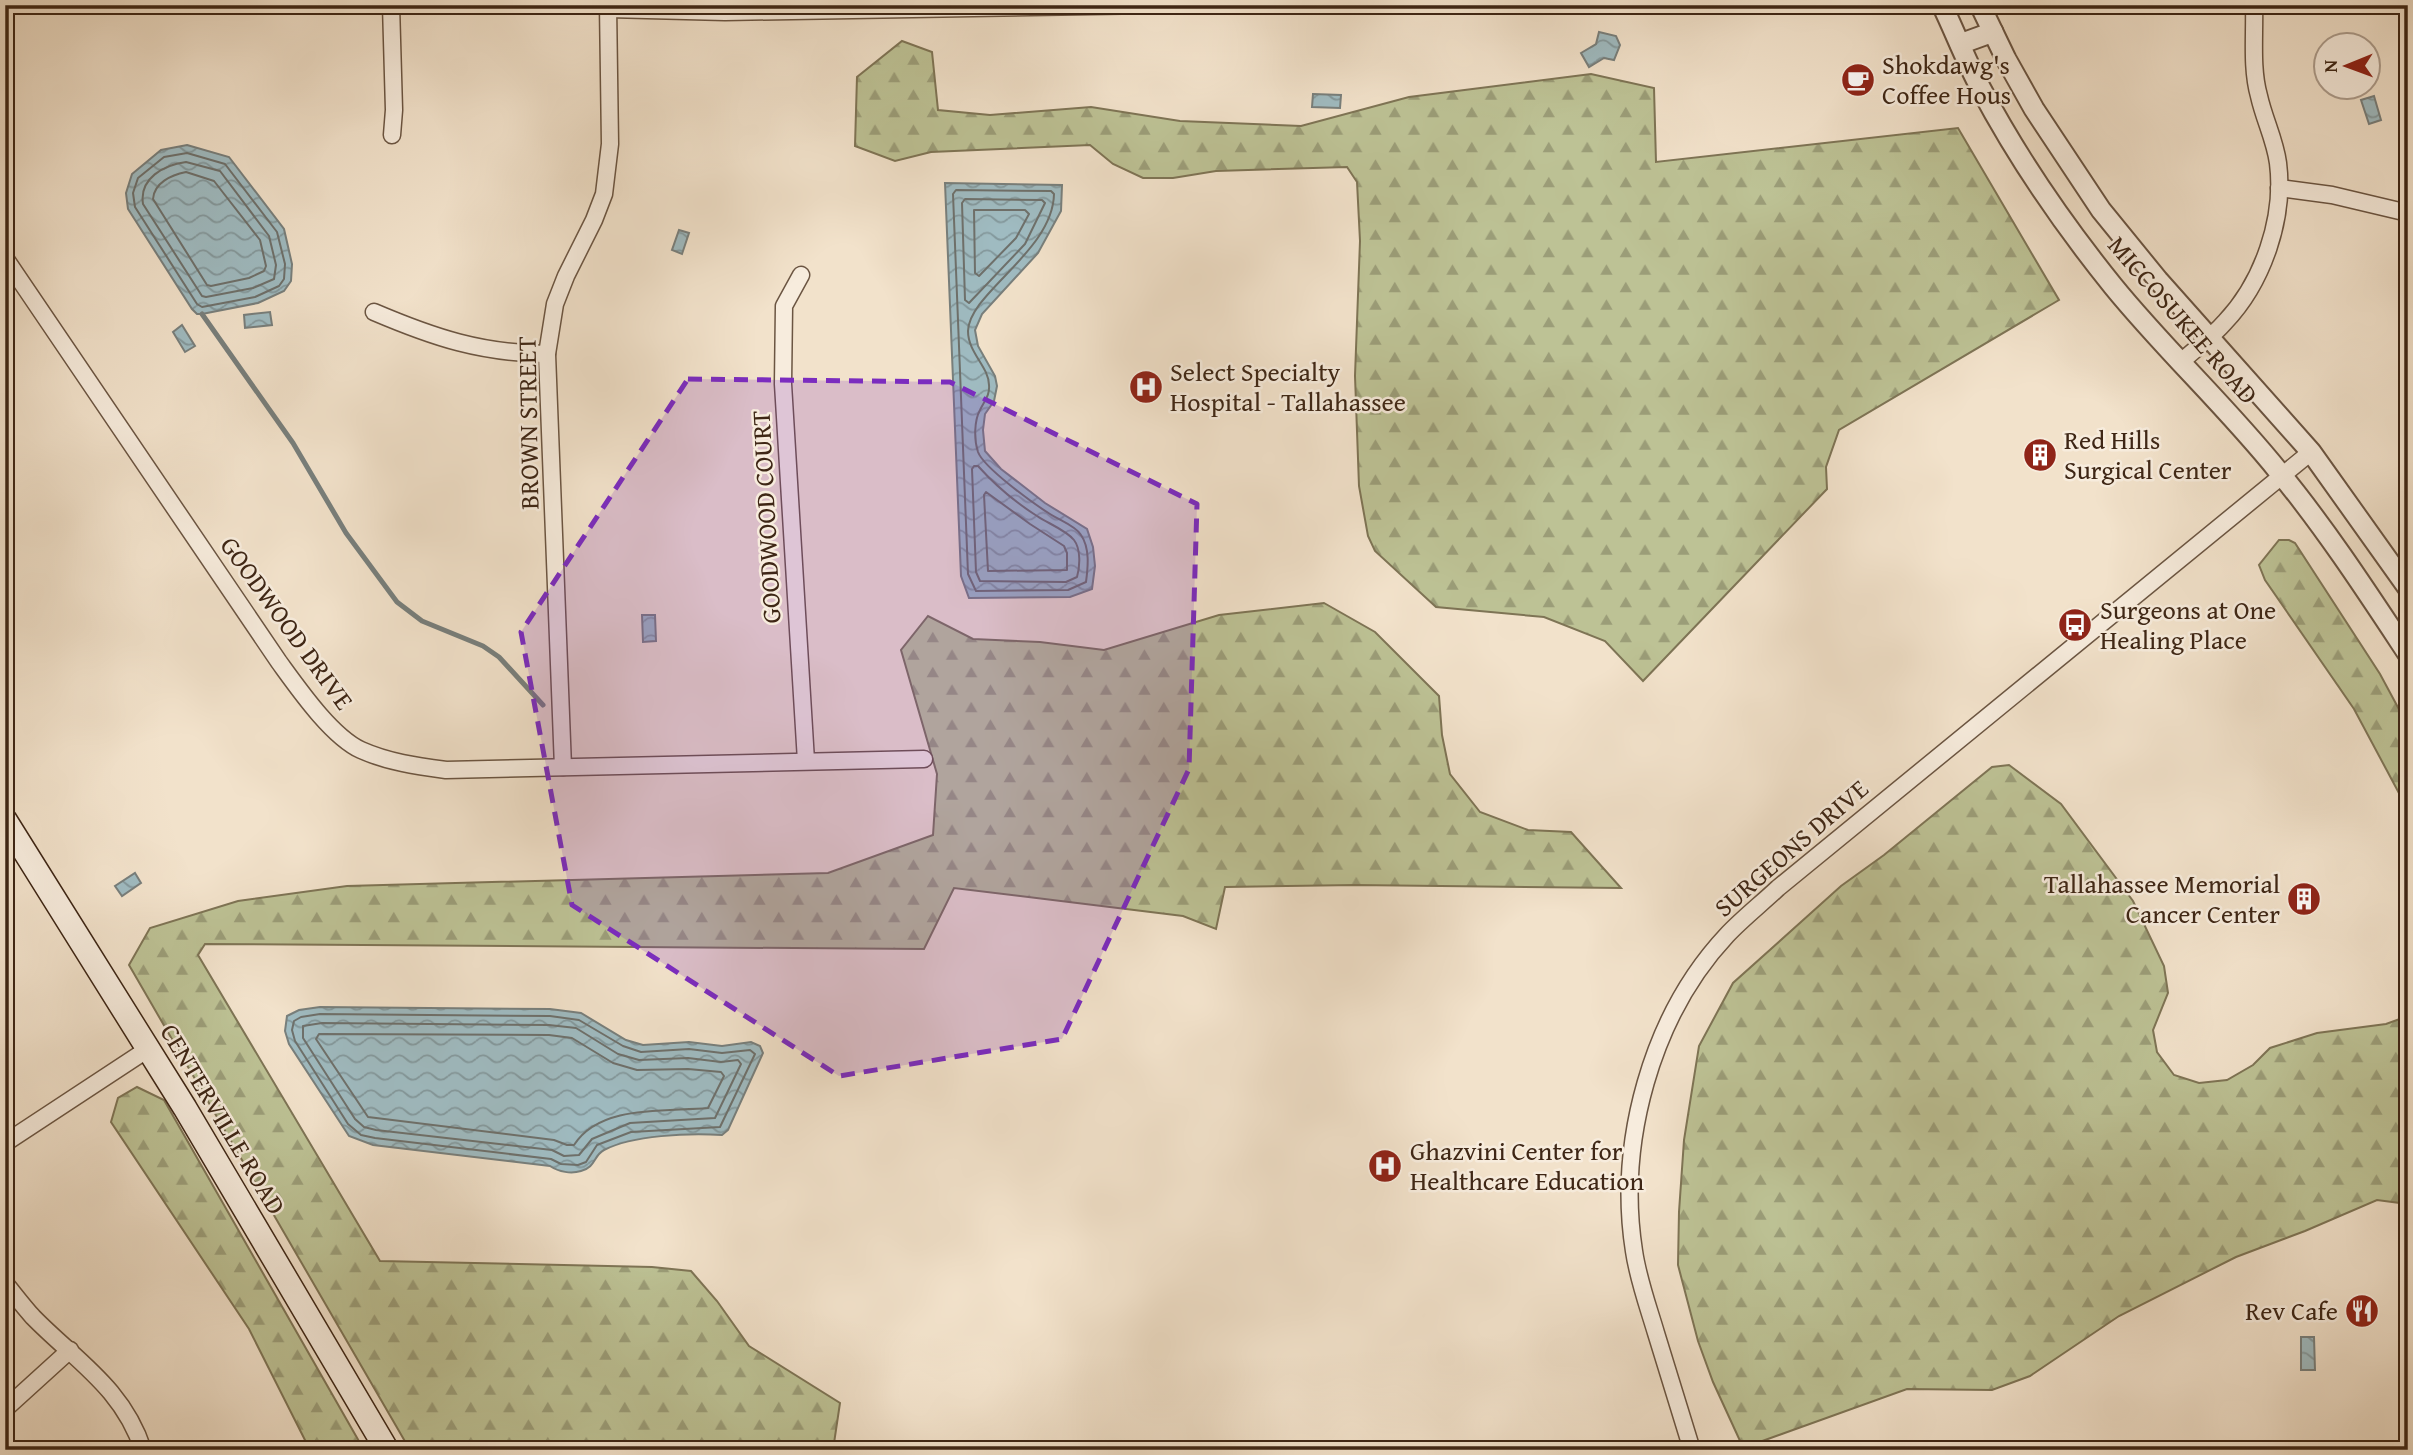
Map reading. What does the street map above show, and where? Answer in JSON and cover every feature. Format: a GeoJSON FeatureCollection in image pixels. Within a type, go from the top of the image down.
{"type":"FeatureCollection","features":[{"type":"Feature","properties":{"kind":"main road","name":"CENTERVILLE ROAD"},"geometry":{"type":"LineString","coordinates":[[5,820],[148,1049],[387,1450]]}},
{"type":"Feature","properties":{"kind":"street"},"geometry":{"type":"LineString","coordinates":[[391,5],[394,110],[392,135]]}},
{"type":"Feature","properties":{"kind":"street"},"geometry":{"type":"LineString","coordinates":[[608,7],[725,12],[1152,5]]}},
{"type":"Feature","properties":{"kind":"street","name":"MICCOSUKEE ROAD"},"geometry":{"type":"LineString","coordinates":[[1942,5],[1979,86],[2041,187],[2113,286],[2236,419],[2282,474],[2408,654]]}},
{"type":"Feature","properties":{"kind":"street","name":"MICCOSUKEE ROAD"},"geometry":{"type":"LineString","coordinates":[[1980,5],[2034,109],[2094,200],[2158,280],[2311,452],[2406,582]]}},
{"type":"Feature","properties":{"kind":"street"},"geometry":{"type":"LineString","coordinates":[[2181,362],[2226,322],[2249,290],[2264,262],[2272,232],[2279,188],[2278,164],[2274,142],[2258,96],[2255,5]]}},
{"type":"Feature","properties":{"kind":"street","name":"BROWN STREET"},"geometry":{"type":"LineString","coordinates":[[564,767],[547,354],[555,304],[604,194],[610,144],[608,7]]}},
{"type":"Feature","properties":{"kind":"street"},"geometry":{"type":"LineString","coordinates":[[1960,44],[1993,32]]}},
{"type":"Feature","properties":{"kind":"street"},"geometry":{"type":"LineString","coordinates":[[2279,188],[2332,195],[2408,213]]}},
{"type":"Feature","properties":{"kind":"street","name":"GOODWOOD DRIVE"},"geometry":{"type":"LineString","coordinates":[[5,258],[279,662],[334,729],[358,749],[408,765],[446,770],[924,759]]}},
{"type":"Feature","properties":{"kind":"street","name":"GOODWOOD COURT"},"geometry":{"type":"LineString","coordinates":[[801,275],[784,306],[783,384],[806,761]]}},
{"type":"Feature","properties":{"kind":"street"},"geometry":{"type":"LineString","coordinates":[[374,312],[424,334],[448,341],[511,354],[547,354]]}},
{"type":"Feature","properties":{"kind":"street","name":"SURGEONS DRIVE"},"geometry":{"type":"LineString","coordinates":[[1692,1450],[1641,1284],[1634,1252],[1630,1164],[1637,1114],[1655,1052],[1696,975],[1726,936],[1778,888],[2311,452]]}},
{"type":"Feature","properties":{"kind":"street"},"geometry":{"type":"LineString","coordinates":[[5,1143],[148,1049]]}},
{"type":"Feature","properties":{"kind":"street"},"geometry":{"type":"LineString","coordinates":[[5,1283],[33,1317],[94,1372],[127,1413],[143,1450]]}},
{"type":"Feature","properties":{"kind":"street"},"geometry":{"type":"LineString","coordinates":[[5,1409],[70,1350]]}},
{"type":"Feature","properties":{"kind":"highlighted area"},"geometry":{"type":"Polygon","coordinates":[[[688,379],[950,382],[1197,504],[1189,769],[1062,1039],[839,1076],[572,905],[521,632],[688,379]]]}},
{"type":"Feature","properties":{"kind":"green space"},"geometry":{"type":"Polygon","coordinates":[[[902,41],[932,52],[938,110],[990,115],[1091,107],[1180,121],[1301,126],[1409,97],[1591,74],[1654,88],[1656,162],[1958,128],[2059,300],[1839,430],[1826,467],[1827,489],[1643,681],[1605,641],[1544,617],[1436,607],[1375,551],[1368,536],[1359,486],[1355,376],[1360,241],[1357,182],[1347,167],[1216,171],[1173,178],[1143,178],[1113,164],[1090,145],[931,152],[895,161],[855,146],[857,77],[902,41]]]}},
{"type":"Feature","properties":{"kind":"green space"},"geometry":{"type":"Polygon","coordinates":[[[2279,540],[2295,543],[2380,674],[2408,726],[2408,810],[2354,709],[2265,580],[2259,565],[2279,540]]]}},
{"type":"Feature","properties":{"kind":"green space"},"geometry":{"type":"Polygon","coordinates":[[[1324,603],[1375,632],[1439,696],[1442,735],[1450,774],[1480,812],[1528,830],[1571,832],[1621,888],[1355,885],[1225,887],[1216,929],[1183,916],[954,888],[924,949],[205,944],[198,955],[380,1261],[652,1267],[691,1271],[717,1301],[749,1346],[840,1403],[833,1450],[410,1450],[129,965],[150,928],[238,901],[347,886],[828,873],[933,835],[937,774],[901,650],[928,616],[973,639],[1040,642],[1104,650],[1219,615],[1324,603]]]}},
{"type":"Feature","properties":{"kind":"green space"},"geometry":{"type":"Polygon","coordinates":[[[2009,765],[2061,804],[2133,901],[2164,966],[2168,993],[2153,1030],[2157,1052],[2174,1075],[2199,1083],[2227,1080],[2253,1065],[2270,1048],[2317,1033],[2386,1024],[2408,1016],[2408,1204],[2377,1200],[2236,1257],[2119,1316],[2030,1376],[1992,1390],[1907,1389],[1754,1444],[1741,1443],[1713,1382],[1698,1341],[1678,1265],[1684,1140],[1699,1046],[1733,983],[1841,886],[1884,855],[1992,767],[2009,765]]]}},
{"type":"Feature","properties":{"kind":"green space"},"geometry":{"type":"Polygon","coordinates":[[[137,1087],[164,1100],[364,1450],[310,1450],[249,1329],[111,1122],[118,1098],[137,1087]]]}},
{"type":"Feature","properties":{"kind":"water"},"geometry":{"type":"Polygon","coordinates":[[[1599,32],[1616,36],[1620,45],[1614,60],[1604,58],[1589,67],[1581,53],[1596,44],[1599,32]]]}},
{"type":"Feature","properties":{"kind":"water"},"geometry":{"type":"Polygon","coordinates":[[[1313,94],[1341,95],[1340,108],[1312,107],[1313,94]]]}},
{"type":"Feature","properties":{"kind":"water"},"geometry":{"type":"Polygon","coordinates":[[[2362,102],[2376,102],[2381,120],[2369,124],[2362,102]]]}},
{"type":"Feature","properties":{"kind":"water"},"geometry":{"type":"Polygon","coordinates":[[[187,145],[229,157],[284,229],[292,264],[291,281],[284,291],[258,303],[202,314],[197,314],[192,309],[128,209],[126,193],[132,174],[161,150],[187,145]]]}},
{"type":"Feature","properties":{"kind":"water"},"geometry":{"type":"Polygon","coordinates":[[[945,183],[1062,185],[1061,211],[1038,253],[982,314],[975,330],[978,346],[995,376],[997,386],[994,401],[985,414],[985,451],[1001,469],[1045,503],[1087,529],[1095,566],[1092,589],[1070,597],[969,598],[961,576],[945,183]]]}},
{"type":"Feature","properties":{"kind":"water"},"geometry":{"type":"Polygon","coordinates":[[[679,230],[689,233],[682,254],[672,250],[679,230]]]}},
{"type":"Feature","properties":{"kind":"water"},"geometry":{"type":"Polygon","coordinates":[[[270,312],[272,325],[245,328],[244,315],[270,312]]]}},
{"type":"Feature","properties":{"kind":"water"},"geometry":{"type":"Polygon","coordinates":[[[182,325],[195,346],[185,352],[173,332],[182,325]]]}},
{"type":"Feature","properties":{"kind":"water"},"geometry":{"type":"Polygon","coordinates":[[[642,615],[655,615],[656,641],[643,642],[642,615]]]}},
{"type":"Feature","properties":{"kind":"water"},"geometry":{"type":"Polygon","coordinates":[[[135,873],[141,883],[122,896],[115,886],[135,873]]]}},
{"type":"Feature","properties":{"kind":"water"},"geometry":{"type":"Polygon","coordinates":[[[320,1007],[550,1009],[581,1013],[626,1040],[643,1045],[689,1042],[722,1046],[751,1042],[760,1046],[763,1053],[728,1130],[722,1135],[677,1135],[630,1141],[604,1150],[586,1169],[569,1172],[550,1166],[373,1145],[349,1136],[289,1044],[285,1031],[287,1016],[299,1010],[320,1007]]]}},
{"type":"Feature","properties":{"kind":"water"},"geometry":{"type":"Polygon","coordinates":[[[2301,1337],[2314,1337],[2315,1370],[2301,1370],[2301,1337]]]}},
{"type":"Feature","properties":{"kind":"waterway"},"geometry":{"type":"LineString","coordinates":[[202,314],[293,443],[346,533],[397,602],[422,621],[483,646],[499,657],[543,705]]}},
{"type":"Feature","properties":{"kind":"place","name":"Shokdawg's Coffee Hous"},"geometry":{"type":"Point","coordinates":[1858,80]}},
{"type":"Feature","properties":{"kind":"place","name":"Select Specialty Hospital - Tallahassee"},"geometry":{"type":"Point","coordinates":[1146,387]}},
{"type":"Feature","properties":{"kind":"place","name":"Red Hills Surgical Center"},"geometry":{"type":"Point","coordinates":[2040,455]}},
{"type":"Feature","properties":{"kind":"place","name":"Surgeons at One Healing Place"},"geometry":{"type":"Point","coordinates":[2075,625]}},
{"type":"Feature","properties":{"kind":"place","name":"Tallahassee Memorial Cancer Center"},"geometry":{"type":"Point","coordinates":[2304,899]}},
{"type":"Feature","properties":{"kind":"place","name":"Ghazvini Center for Healthcare Education"},"geometry":{"type":"Point","coordinates":[1385,1166]}},
{"type":"Feature","properties":{"kind":"place","name":"Rev Cafe"},"geometry":{"type":"Point","coordinates":[2362,1311]}}]}
